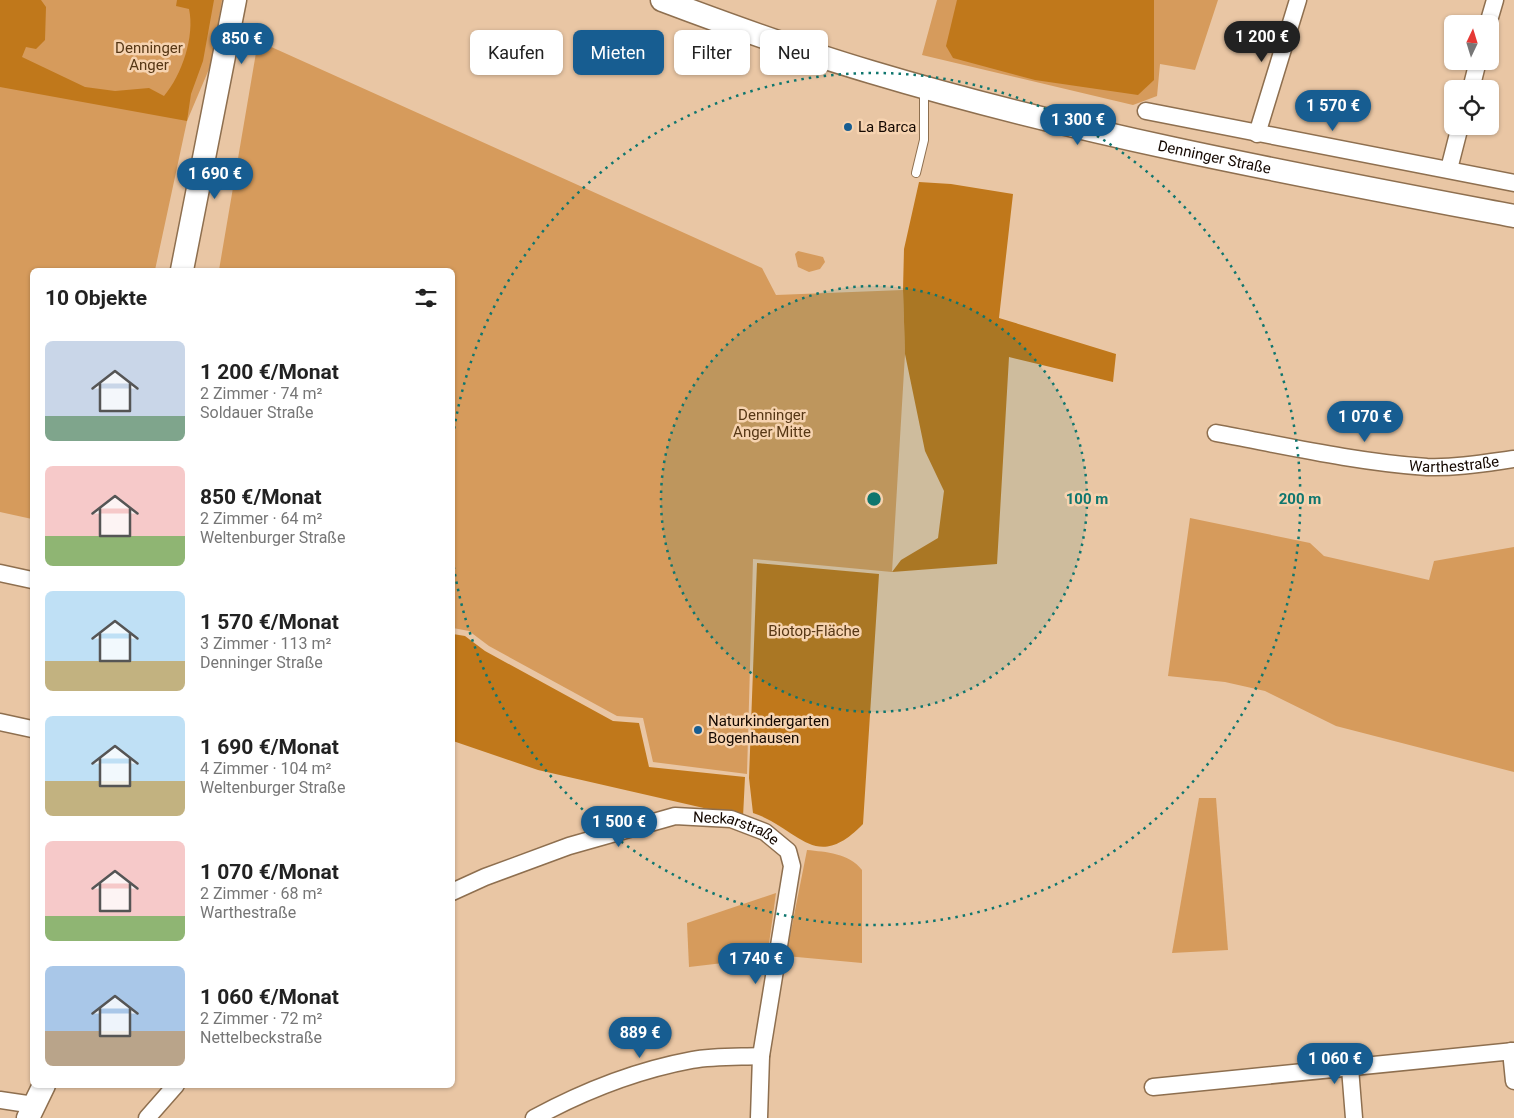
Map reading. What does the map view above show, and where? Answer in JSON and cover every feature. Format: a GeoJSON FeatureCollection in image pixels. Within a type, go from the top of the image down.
{"type":"FeatureCollection","features":[{"type":"Feature","properties":{"kind":"street"},"geometry":{"type":"LineString","coordinates":[[182,268],[235,0]]}},
{"type":"Feature","properties":{"kind":"street","name":"Denninger Straße"},"geometry":{"type":"LineString","coordinates":[[662,0],[806,52],[924,88],[1033,117],[1188,152],[1514,216]]}},
{"type":"Feature","properties":{"kind":"street"},"geometry":{"type":"LineString","coordinates":[[1257,134],[1298,0]]}},
{"type":"Feature","properties":{"kind":"street"},"geometry":{"type":"LineString","coordinates":[[1491,15],[1495,0]]}},
{"type":"Feature","properties":{"kind":"street","name":"Denninger Straße"},"geometry":{"type":"LineString","coordinates":[[1146,111],[1514,183]]}},
{"type":"Feature","properties":{"kind":"street"},"geometry":{"type":"LineString","coordinates":[[1449,169],[1458,135]]}},
{"type":"Feature","properties":{"kind":"street","name":"Warthestraße"},"geometry":{"type":"LineString","coordinates":[[1216,433],[1330,454],[1427,467],[1450,467],[1514,459]]}},
{"type":"Feature","properties":{"kind":"street"},"geometry":{"type":"LineString","coordinates":[[0,573],[30,580]]}},
{"type":"Feature","properties":{"kind":"street"},"geometry":{"type":"LineString","coordinates":[[0,722],[30,729]]}},
{"type":"Feature","properties":{"kind":"street","name":"Neckarstraße"},"geometry":{"type":"LineString","coordinates":[[455,891],[485,877],[568,846],[675,816],[730,818],[766,832],[788,851],[792,866],[762,1056]]}},
{"type":"Feature","properties":{"kind":"street"},"geometry":{"type":"LineString","coordinates":[[1153,1087],[1513,1051],[1514,1081]]}},
{"type":"Feature","properties":{"kind":"street"},"geometry":{"type":"LineString","coordinates":[[534,1118],[558,1105],[630,1077],[693,1060],[762,1056],[759,1118]]}},
{"type":"Feature","properties":{"kind":"street"},"geometry":{"type":"LineString","coordinates":[[1350,1068],[1354,1118]]}},
{"type":"Feature","properties":{"kind":"street"},"geometry":{"type":"LineString","coordinates":[[0,1100],[31,1112],[43,1088]]}},
{"type":"Feature","properties":{"kind":"street"},"geometry":{"type":"LineString","coordinates":[[147,1118],[173,1088]]}},
{"type":"Feature","properties":{"kind":"lane"},"geometry":{"type":"LineString","coordinates":[[916,173],[924,140],[924,88]]}},
{"type":"Feature","properties":{"kind":"green space","name":"Denninger Anger"},"geometry":{"type":"Polygon","coordinates":[[[0,0],[222,0],[212,62],[187,121],[155,268],[30,268],[30,519],[0,512],[0,0]]]}},
{"type":"Feature","properties":{"kind":"green space"},"geometry":{"type":"Polygon","coordinates":[[[0,0],[41,0],[46,7],[45,40],[36,49],[26,47],[22,57],[85,87],[115,91],[149,88],[164,96],[176,77],[186,55],[190,31],[189,9],[176,6],[177,0],[214,0],[203,61],[191,94],[187,121],[0,87],[0,0]]]}},
{"type":"Feature","properties":{"kind":"green space"},"geometry":{"type":"Polygon","coordinates":[[[937,0],[1218,0],[1195,70],[1160,64],[1157,96],[1133,105],[922,55],[937,0]]]}},
{"type":"Feature","properties":{"kind":"green space"},"geometry":{"type":"Polygon","coordinates":[[[957,0],[1154,0],[1154,80],[1138,95],[1035,80],[953,58],[946,46],[957,0]]]}},
{"type":"Feature","properties":{"kind":"green space","name":"Denninger Anger Mitte"},"geometry":{"type":"Polygon","coordinates":[[[258,41],[762,268],[776,295],[903,290],[905,354],[892,572],[753,559],[747,774],[653,762],[643,718],[617,716],[489,646],[469,631],[455,628],[455,268],[219,268],[258,41]]]}},
{"type":"Feature","properties":{"kind":"green space"},"geometry":{"type":"Polygon","coordinates":[[[919,182],[951,184],[1013,194],[999,318],[1116,354],[1113,382],[1009,357],[997,564],[892,572],[901,560],[938,538],[944,491],[925,451],[905,354],[904,249],[919,182]]]}},
{"type":"Feature","properties":{"kind":"green space"},"geometry":{"type":"Polygon","coordinates":[[[798,251],[823,257],[825,262],[820,269],[809,272],[798,267],[795,254],[798,251]]]}},
{"type":"Feature","properties":{"kind":"green space"},"geometry":{"type":"Polygon","coordinates":[[[1190,518],[1310,543],[1324,556],[1429,580],[1434,561],[1514,547],[1514,772],[1336,726],[1265,691],[1225,682],[1168,676],[1190,518]]]}},
{"type":"Feature","properties":{"kind":"green space","name":"Biotop-Fläche"},"geometry":{"type":"Polygon","coordinates":[[[757,563],[879,574],[863,824],[846,838],[832,845],[819,846],[807,843],[769,820],[753,813],[749,778],[757,563]]]}},
{"type":"Feature","properties":{"kind":"green space"},"geometry":{"type":"Polygon","coordinates":[[[455,634],[465,636],[485,651],[613,721],[639,723],[649,767],[745,777],[743,817],[538,770],[455,742],[455,634]]]}},
{"type":"Feature","properties":{"kind":"green space"},"geometry":{"type":"Polygon","coordinates":[[[1199,798],[1216,798],[1228,950],[1172,953],[1199,798]]]}},
{"type":"Feature","properties":{"kind":"green space"},"geometry":{"type":"Polygon","coordinates":[[[807,850],[837,854],[851,860],[862,870],[862,963],[786,956],[807,850]]]}},
{"type":"Feature","properties":{"kind":"green space"},"geometry":{"type":"Polygon","coordinates":[[[776,893],[767,958],[689,967],[687,923],[776,893]]]}},
{"type":"Feature","properties":{"kind":"place","name":"La Barca"},"geometry":{"type":"Point","coordinates":[848,127]}},
{"type":"Feature","properties":{"kind":"place","name":"Naturkindergarten Bogenhausen"},"geometry":{"type":"Point","coordinates":[698,730]}}]}
